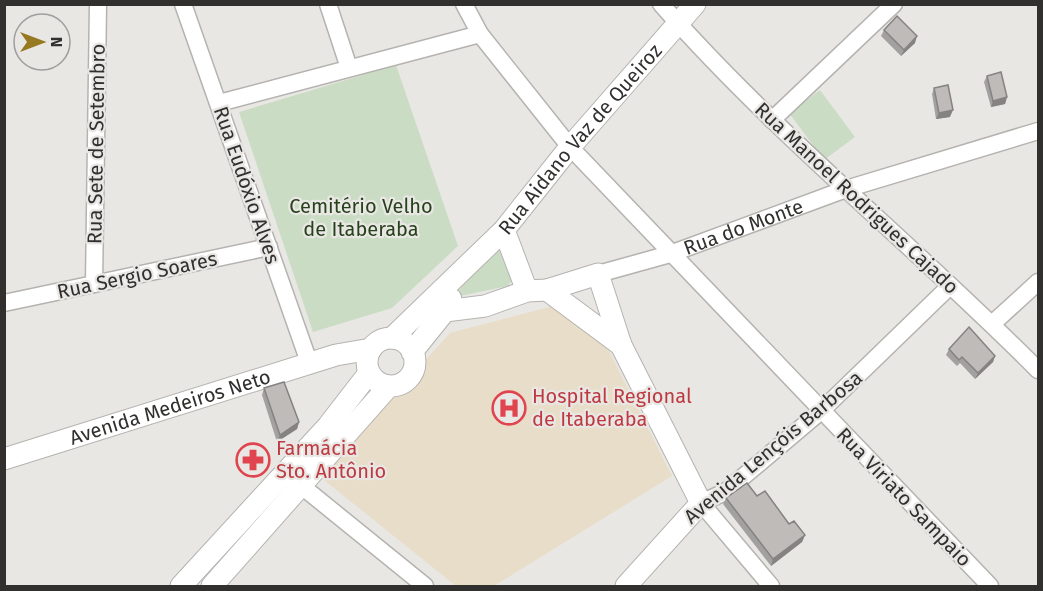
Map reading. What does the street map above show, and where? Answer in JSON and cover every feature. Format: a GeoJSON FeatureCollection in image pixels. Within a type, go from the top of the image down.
{"type":"FeatureCollection","features":[{"type":"Feature","properties":{"kind":"street","name":"Rua Sete de Setembro"},"geometry":{"type":"LineString","coordinates":[[94,284],[98,4]]}},
{"type":"Feature","properties":{"kind":"street","name":"Rua Eudóxio Alves"},"geometry":{"type":"LineString","coordinates":[[183,4],[310,365]]}},
{"type":"Feature","properties":{"kind":"street"},"geometry":{"type":"LineString","coordinates":[[328,4],[349,68]]}},
{"type":"Feature","properties":{"kind":"street","name":"Rua Viriato Sampaio"},"geometry":{"type":"LineString","coordinates":[[464,4],[480,34],[570,147],[990,586]]}},
{"type":"Feature","properties":{"kind":"street","name":"Rua Manoel Rodrigues Cajado"},"geometry":{"type":"LineString","coordinates":[[661,4],[772,120],[992,324],[1038,370]]}},
{"type":"Feature","properties":{"kind":"street","name":"Rua Aidano Vaz de Queiroz"},"geometry":{"type":"LineString","coordinates":[[392,338],[464,272],[504,230],[570,147],[695,4]]}},
{"type":"Feature","properties":{"kind":"street"},"geometry":{"type":"LineString","coordinates":[[772,120],[894,4]]}},
{"type":"Feature","properties":{"kind":"street"},"geometry":{"type":"LineString","coordinates":[[219,103],[480,34]]}},
{"type":"Feature","properties":{"kind":"street","name":"Rua do Monte"},"geometry":{"type":"LineString","coordinates":[[445,311],[485,306],[670,254],[846,189],[1038,131]]}},
{"type":"Feature","properties":{"kind":"street"},"geometry":{"type":"LineString","coordinates":[[504,230],[537,291],[621,345]]}},
{"type":"Feature","properties":{"kind":"street","name":"Rua Sergio Soares"},"geometry":{"type":"LineString","coordinates":[[4,303],[269,247]]}},
{"type":"Feature","properties":{"kind":"street","name":"Rua Aidano Vaz de Queiroz"},"geometry":{"type":"LineString","coordinates":[[412,352],[445,311],[464,272]]}},
{"type":"Feature","properties":{"kind":"street"},"geometry":{"type":"LineString","coordinates":[[598,274],[621,345],[700,503],[771,586]]}},
{"type":"Feature","properties":{"kind":"street"},"geometry":{"type":"LineString","coordinates":[[992,324],[1038,282]]}},
{"type":"Feature","properties":{"kind":"street","name":"Avenida Lençóis Barbosa"},"geometry":{"type":"LineString","coordinates":[[626,586],[700,503],[725,492],[821,411],[950,286]]}},
{"type":"Feature","properties":{"kind":"street"},"geometry":{"type":"LineString","coordinates":[[336,432],[377,343],[392,338],[407,345],[414,360],[410,376],[397,386],[389,386],[376,381],[369,362]]}},
{"type":"Feature","properties":{"kind":"street","name":"Avenida Medeiros Neto"},"geometry":{"type":"LineString","coordinates":[[4,459],[336,356],[369,362]]}},
{"type":"Feature","properties":{"kind":"street"},"geometry":{"type":"LineString","coordinates":[[212,586],[249,546],[294,479],[336,432],[389,386]]}},
{"type":"Feature","properties":{"kind":"street"},"geometry":{"type":"LineString","coordinates":[[181,586],[232,531],[294,479]]}},
{"type":"Feature","properties":{"kind":"street"},"geometry":{"type":"LineString","coordinates":[[294,479],[425,586]]}},
{"type":"Feature","properties":{"kind":"street"},"geometry":{"type":"LineString","coordinates":[[232,531],[249,546]]}},
{"type":"Feature","properties":{"kind":"shaded area","name":"Hospital Regional de Itaberaba"},"geometry":{"type":"Polygon","coordinates":[[[553,306],[604,341],[672,476],[494,586],[456,586],[319,476],[450,333],[553,306]]]}},
{"type":"Feature","properties":{"kind":"green space","name":"Cemitério Velho de Itaberaba"},"geometry":{"type":"Polygon","coordinates":[[[396,65],[458,246],[392,308],[313,332],[239,112],[396,65]]]}},
{"type":"Feature","properties":{"kind":"green space"},"geometry":{"type":"Polygon","coordinates":[[[820,90],[855,137],[824,160],[789,113],[820,90]]]}},
{"type":"Feature","properties":{"kind":"green space"},"geometry":{"type":"Polygon","coordinates":[[[490,245],[497,245],[512,280],[508,286],[460,296],[458,292],[490,245]]]}},
{"type":"Feature","properties":{"kind":"building"},"geometry":{"type":"Polygon","coordinates":[[[897,16],[917,36],[904,50],[884,30],[897,16]]]}},
{"type":"Feature","properties":{"kind":"building"},"geometry":{"type":"Polygon","coordinates":[[[1001,72],[1007,97],[993,101],[987,76],[1001,72]]]}},
{"type":"Feature","properties":{"kind":"building"},"geometry":{"type":"Polygon","coordinates":[[[948,85],[953,110],[939,113],[934,88],[948,85]]]}},
{"type":"Feature","properties":{"kind":"building"},"geometry":{"type":"Polygon","coordinates":[[[969,327],[995,356],[978,373],[962,357],[959,360],[949,349],[969,327]]]}},
{"type":"Feature","properties":{"kind":"building"},"geometry":{"type":"Polygon","coordinates":[[[284,382],[299,422],[280,435],[264,388],[284,382]]]}},
{"type":"Feature","properties":{"kind":"building"},"geometry":{"type":"Polygon","coordinates":[[[747,483],[757,496],[765,491],[789,524],[794,521],[805,535],[773,559],[726,498],[747,483]]]}},
{"type":"Feature","properties":{"kind":"place","name":"Hospital Regional de Itaberaba"},"geometry":{"type":"Point","coordinates":[509,408]}},
{"type":"Feature","properties":{"kind":"place","name":"Farmácia Sto. Antônio"},"geometry":{"type":"Point","coordinates":[253,460]}}]}
